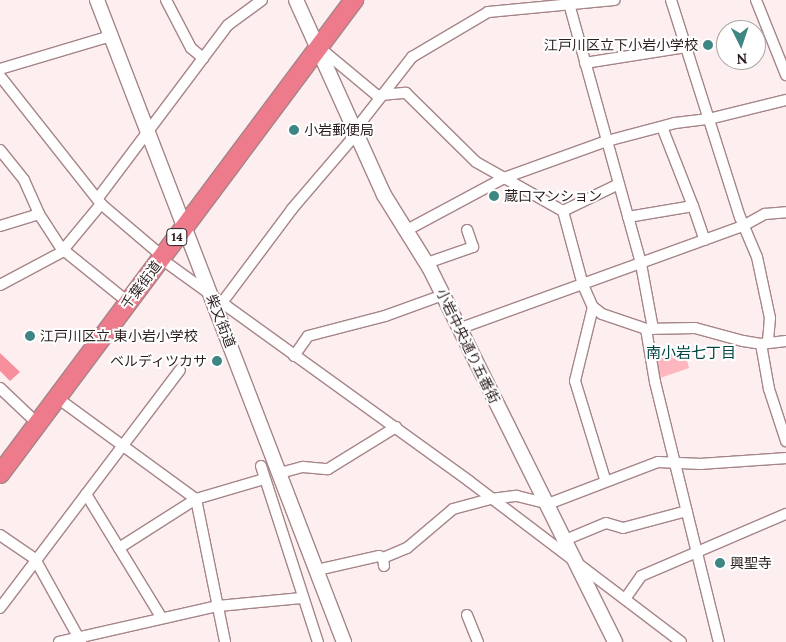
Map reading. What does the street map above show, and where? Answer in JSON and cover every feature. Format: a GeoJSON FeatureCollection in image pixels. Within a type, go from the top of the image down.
{"type":"FeatureCollection","features":[{"type":"Feature","properties":{"kind":"highway","name":"千葉街道"},"geometry":{"type":"LineString","coordinates":[[0,474],[354,0]]}},
{"type":"Feature","properties":{"kind":"street","name":"柴又街道"},"geometry":{"type":"LineString","coordinates":[[97,0],[184,227],[216,300],[344,642]]}},
{"type":"Feature","properties":{"kind":"street"},"geometry":{"type":"LineString","coordinates":[[166,0],[191,48],[203,58]]}},
{"type":"Feature","properties":{"kind":"street"},"geometry":{"type":"LineString","coordinates":[[0,285],[64,250],[147,131],[228,25],[262,0]]}},
{"type":"Feature","properties":{"kind":"street","name":"小岩中央通り五番街"},"geometry":{"type":"LineString","coordinates":[[296,0],[317,52],[384,195],[427,263],[615,642]]}},
{"type":"Feature","properties":{"kind":"street"},"geometry":{"type":"LineString","coordinates":[[216,300],[356,132],[380,96],[416,53],[488,12],[614,0]]}},
{"type":"Feature","properties":{"kind":"street"},"geometry":{"type":"LineString","coordinates":[[671,0],[743,226],[757,257],[768,303],[764,344],[769,389],[786,441]]}},
{"type":"Feature","properties":{"kind":"street"},"geometry":{"type":"LineString","coordinates":[[756,0],[786,75]]}},
{"type":"Feature","properties":{"kind":"street"},"geometry":{"type":"LineString","coordinates":[[569,3],[641,264],[650,329],[675,463],[718,642]]}},
{"type":"Feature","properties":{"kind":"street"},"geometry":{"type":"LineString","coordinates":[[0,69],[111,36]]}},
{"type":"Feature","properties":{"kind":"street"},"geometry":{"type":"LineString","coordinates":[[585,63],[686,47]]}},
{"type":"Feature","properties":{"kind":"street"},"geometry":{"type":"LineString","coordinates":[[317,52],[326,53],[380,96],[406,94],[476,162],[563,211],[583,285],[593,307],[602,314],[650,329],[695,328],[764,344],[786,341]]}},
{"type":"Feature","properties":{"kind":"street"},"geometry":{"type":"LineString","coordinates":[[0,76],[99,201],[161,257],[216,300],[396,427],[681,642]]}},
{"type":"Feature","properties":{"kind":"street"},"geometry":{"type":"LineString","coordinates":[[407,230],[504,178],[607,142],[662,127],[710,119],[786,100]]}},
{"type":"Feature","properties":{"kind":"street"},"geometry":{"type":"LineString","coordinates":[[662,127],[705,240]]}},
{"type":"Feature","properties":{"kind":"street"},"geometry":{"type":"LineString","coordinates":[[0,150],[24,180],[39,214],[64,250],[128,302]]}},
{"type":"Feature","properties":{"kind":"street"},"geometry":{"type":"LineString","coordinates":[[563,211],[618,184]]}},
{"type":"Feature","properties":{"kind":"street"},"geometry":{"type":"LineString","coordinates":[[628,217],[693,206]]}},
{"type":"Feature","properties":{"kind":"street"},"geometry":{"type":"LineString","coordinates":[[460,328],[743,226],[765,214],[786,212]]}},
{"type":"Feature","properties":{"kind":"street"},"geometry":{"type":"LineString","coordinates":[[0,226],[39,214]]}},
{"type":"Feature","properties":{"kind":"street"},"geometry":{"type":"LineString","coordinates":[[427,263],[473,247],[467,230]]}},
{"type":"Feature","properties":{"kind":"street"},"geometry":{"type":"LineString","coordinates":[[294,356],[308,336],[385,316],[443,295]]}},
{"type":"Feature","properties":{"kind":"street"},"geometry":{"type":"LineString","coordinates":[[593,307],[575,381],[606,479]]}},
{"type":"Feature","properties":{"kind":"street"},"geometry":{"type":"LineString","coordinates":[[0,608],[35,559],[180,370]]}},
{"type":"Feature","properties":{"kind":"street"},"geometry":{"type":"LineString","coordinates":[[0,388],[37,423]]}},
{"type":"Feature","properties":{"kind":"street"},"geometry":{"type":"LineString","coordinates":[[56,397],[196,499],[225,642]]}},
{"type":"Feature","properties":{"kind":"street"},"geometry":{"type":"LineString","coordinates":[[280,473],[303,467],[328,469],[396,427]]}},
{"type":"Feature","properties":{"kind":"street"},"geometry":{"type":"LineString","coordinates":[[317,570],[379,556],[384,562],[407,548],[453,509],[491,498],[517,496],[548,504],[606,479],[658,462],[675,463],[786,458]]}},
{"type":"Feature","properties":{"kind":"street"},"geometry":{"type":"LineString","coordinates":[[261,466],[302,598],[318,642]]}},
{"type":"Feature","properties":{"kind":"street"},"geometry":{"type":"LineString","coordinates":[[119,548],[196,499],[264,479]]}},
{"type":"Feature","properties":{"kind":"street"},"geometry":{"type":"LineString","coordinates":[[86,494],[161,617]]}},
{"type":"Feature","properties":{"kind":"street"},"geometry":{"type":"LineString","coordinates":[[565,540],[606,523],[623,528],[687,511]]}},
{"type":"Feature","properties":{"kind":"street"},"geometry":{"type":"LineString","coordinates":[[625,599],[641,576],[786,514]]}},
{"type":"Feature","properties":{"kind":"street"},"geometry":{"type":"LineString","coordinates":[[0,535],[35,559],[81,639]]}},
{"type":"Feature","properties":{"kind":"street"},"geometry":{"type":"LineString","coordinates":[[59,642],[81,639],[161,617],[218,606],[302,598]]}},
{"type":"Feature","properties":{"kind":"street"},"geometry":{"type":"LineString","coordinates":[[467,615],[478,642]]}},
{"type":"Feature","properties":{"kind":"shaded area"},"geometry":{"type":"Polygon","coordinates":[[[0,353],[20,372],[10,381],[0,371],[0,353]]]}},
{"type":"Feature","properties":{"kind":"shaded area"},"geometry":{"type":"Polygon","coordinates":[[[685,353],[689,368],[660,378],[655,354],[685,353]]]}},
{"type":"Feature","properties":{"kind":"place","name":"江戸川区立下小岩小学校"},"geometry":{"type":"Point","coordinates":[708,45]}},
{"type":"Feature","properties":{"kind":"place","name":"小岩郵便局"},"geometry":{"type":"Point","coordinates":[294,130]}},
{"type":"Feature","properties":{"kind":"place","name":"蔵口マンション"},"geometry":{"type":"Point","coordinates":[494,196]}},
{"type":"Feature","properties":{"kind":"place","name":"江戸川区立 東小岩小学校"},"geometry":{"type":"Point","coordinates":[30,336]}},
{"type":"Feature","properties":{"kind":"place","name":"ベルディツカサ"},"geometry":{"type":"Point","coordinates":[217,361]}},
{"type":"Feature","properties":{"kind":"place","name":"興聖寺"},"geometry":{"type":"Point","coordinates":[720,563]}},
{"type":"Feature","properties":{"kind":"district","name":"南小岩七丁目"},"geometry":{"type":"Point","coordinates":[691,353]}}]}
